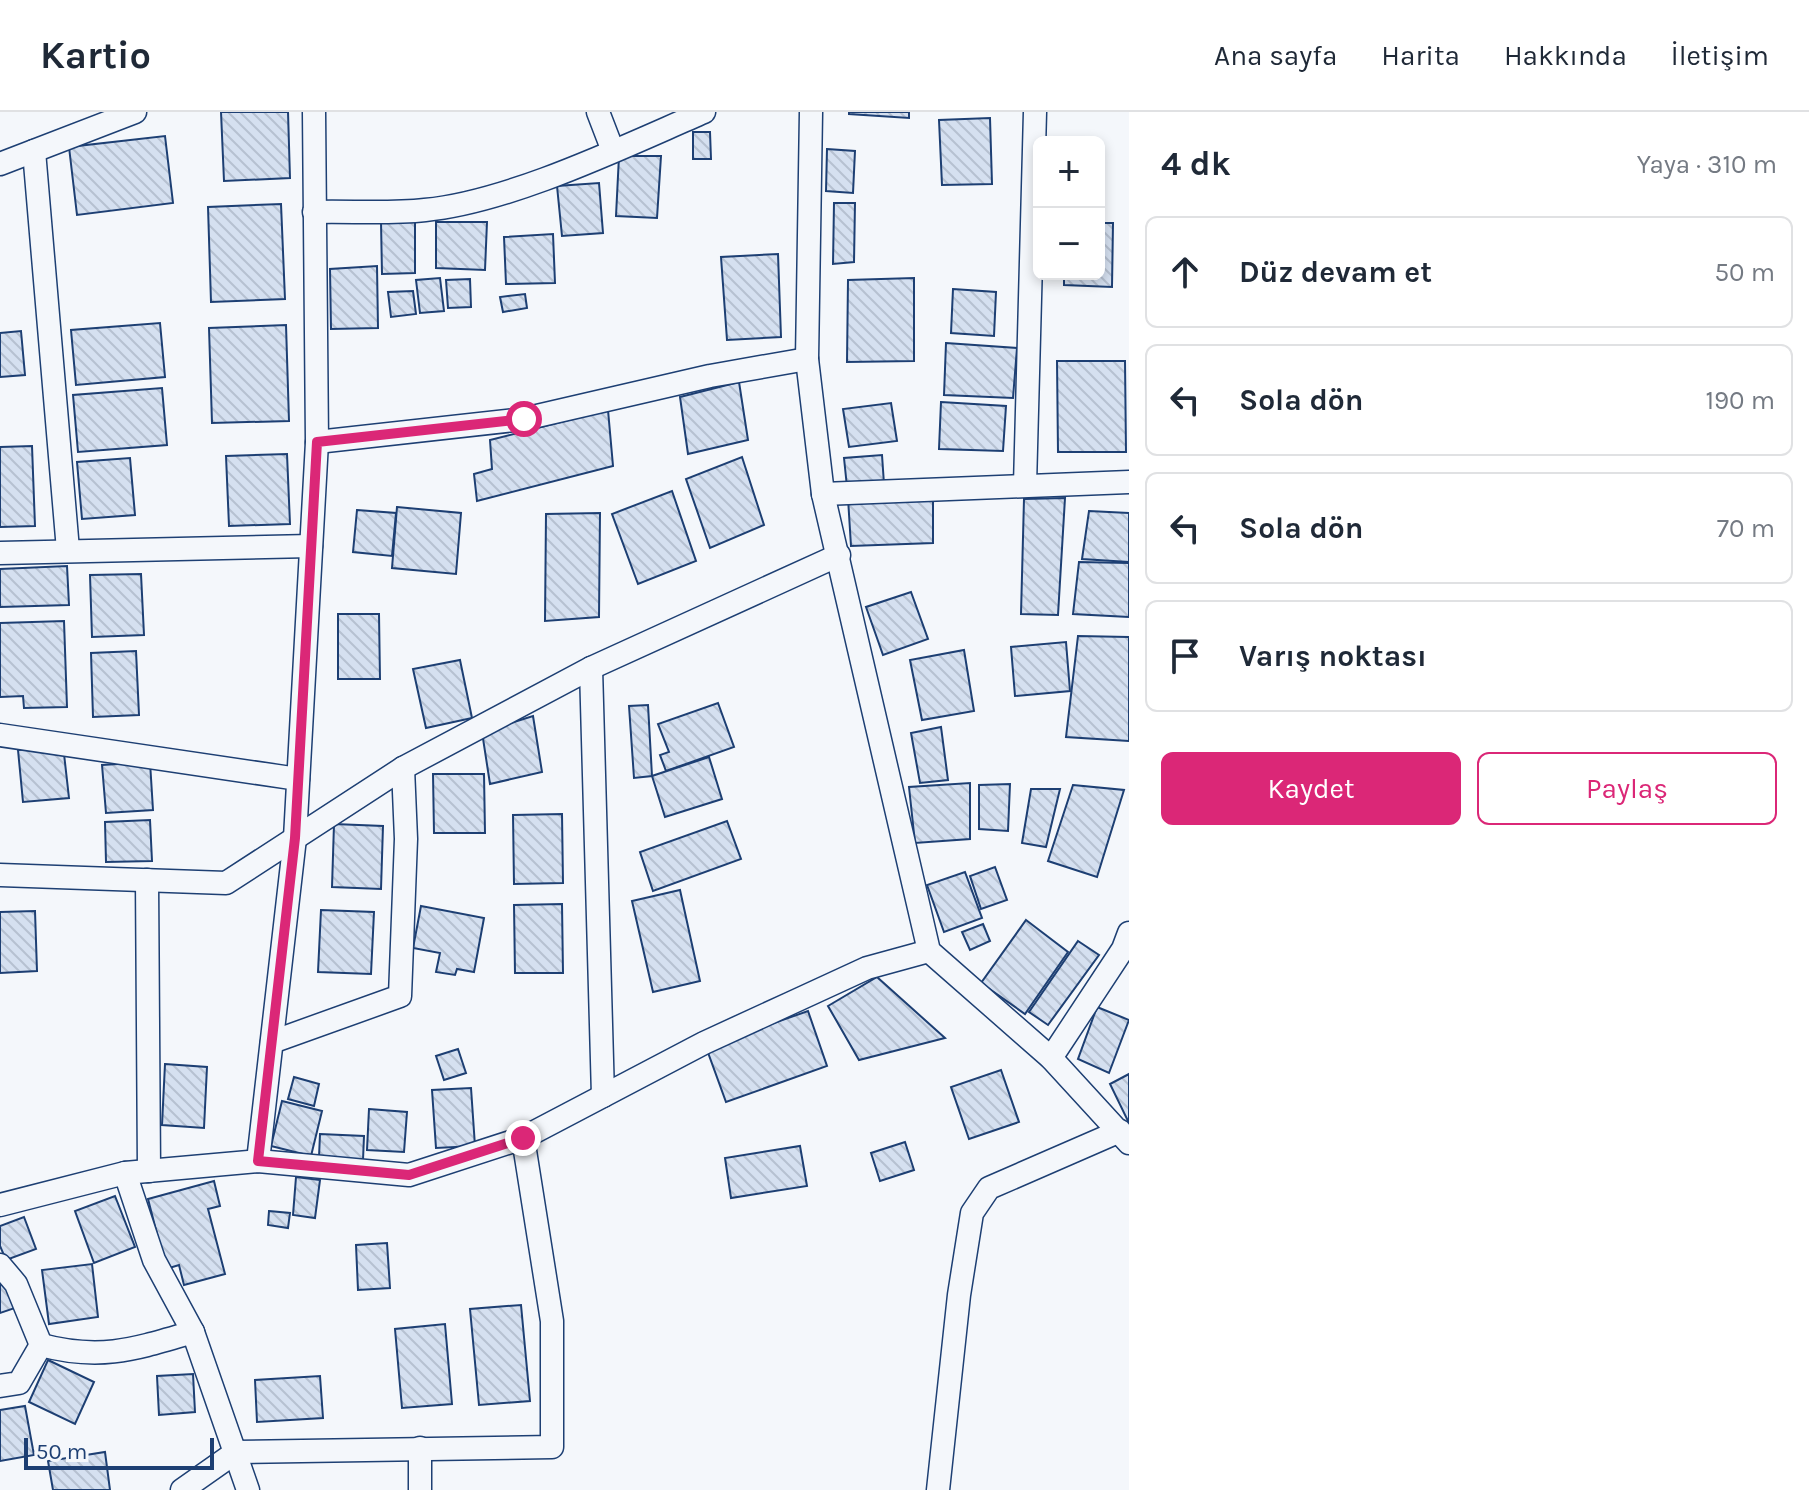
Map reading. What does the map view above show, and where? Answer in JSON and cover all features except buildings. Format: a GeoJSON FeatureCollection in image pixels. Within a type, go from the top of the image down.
{"type":"FeatureCollection","features":[{"type":"Feature","properties":{"kind":"street"},"geometry":{"type":"LineString","coordinates":[[258,1161],[295,838],[317,442],[314,112]]}},
{"type":"Feature","properties":{"kind":"street"},"geometry":{"type":"LineString","coordinates":[[598,112],[613,151]]}},
{"type":"Feature","properties":{"kind":"street"},"geometry":{"type":"LineString","coordinates":[[314,212],[426,210],[468,202],[613,151],[704,112]]}},
{"type":"Feature","properties":{"kind":"street"},"geometry":{"type":"LineString","coordinates":[[811,112],[807,359],[823,494],[929,951],[1051,1058],[1124,1137],[989,1188],[972,1213],[959,1295],[938,1490]]}},
{"type":"Feature","properties":{"kind":"street"},"geometry":{"type":"LineString","coordinates":[[1025,485],[1035,112]]}},
{"type":"Feature","properties":{"kind":"street"},"geometry":{"type":"LineString","coordinates":[[0,164],[129,113]]}},
{"type":"Feature","properties":{"kind":"street"},"geometry":{"type":"LineString","coordinates":[[34,151],[68,550]]}},
{"type":"Feature","properties":{"kind":"street"},"geometry":{"type":"LineString","coordinates":[[317,442],[524,419],[710,376],[807,359]]}},
{"type":"Feature","properties":{"kind":"street"},"geometry":{"type":"LineString","coordinates":[[823,494],[1129,482]]}},
{"type":"Feature","properties":{"kind":"street"},"geometry":{"type":"LineString","coordinates":[[0,553],[311,546]]}},
{"type":"Feature","properties":{"kind":"street"},"geometry":{"type":"LineString","coordinates":[[0,875],[226,883],[403,768],[591,668],[839,555]]}},
{"type":"Feature","properties":{"kind":"street"},"geometry":{"type":"LineString","coordinates":[[591,668],[603,1096]]}},
{"type":"Feature","properties":{"kind":"street"},"geometry":{"type":"LineString","coordinates":[[0,735],[298,779]]}},
{"type":"Feature","properties":{"kind":"street"},"geometry":{"type":"LineString","coordinates":[[272,1042],[400,996],[406,839],[403,768]]}},
{"type":"Feature","properties":{"kind":"street"},"geometry":{"type":"LineString","coordinates":[[147,880],[149,1171]]}},
{"type":"Feature","properties":{"kind":"street"},"geometry":{"type":"LineString","coordinates":[[1051,1058],[1123,949],[1129,933]]}},
{"type":"Feature","properties":{"kind":"street"},"geometry":{"type":"LineString","coordinates":[[0,1205],[125,1173],[258,1161],[409,1175],[523,1138],[704,1043],[867,968],[929,951]]}},
{"type":"Feature","properties":{"kind":"street"},"geometry":{"type":"LineString","coordinates":[[182,1490],[236,1452],[552,1447],[552,1321],[523,1138]]}},
{"type":"Feature","properties":{"kind":"street"},"geometry":{"type":"LineString","coordinates":[[125,1173],[154,1260],[193,1332],[248,1490]]}},
{"type":"Feature","properties":{"kind":"street"},"geometry":{"type":"LineString","coordinates":[[0,1265],[16,1284],[41,1345]]}},
{"type":"Feature","properties":{"kind":"street"},"geometry":{"type":"LineString","coordinates":[[41,1345],[79,1355],[134,1349],[193,1332]]}},
{"type":"Feature","properties":{"kind":"street"},"geometry":{"type":"LineString","coordinates":[[0,1386],[19,1383],[41,1345]]}},
{"type":"Feature","properties":{"kind":"street"},"geometry":{"type":"LineString","coordinates":[[420,1448],[420,1490]]}},
{"type":"Feature","properties":{"kind":"route"},"geometry":{"type":"LineString","coordinates":[[523,1138],[409,1175],[258,1161],[295,838],[317,442],[524,419]]}}]}
